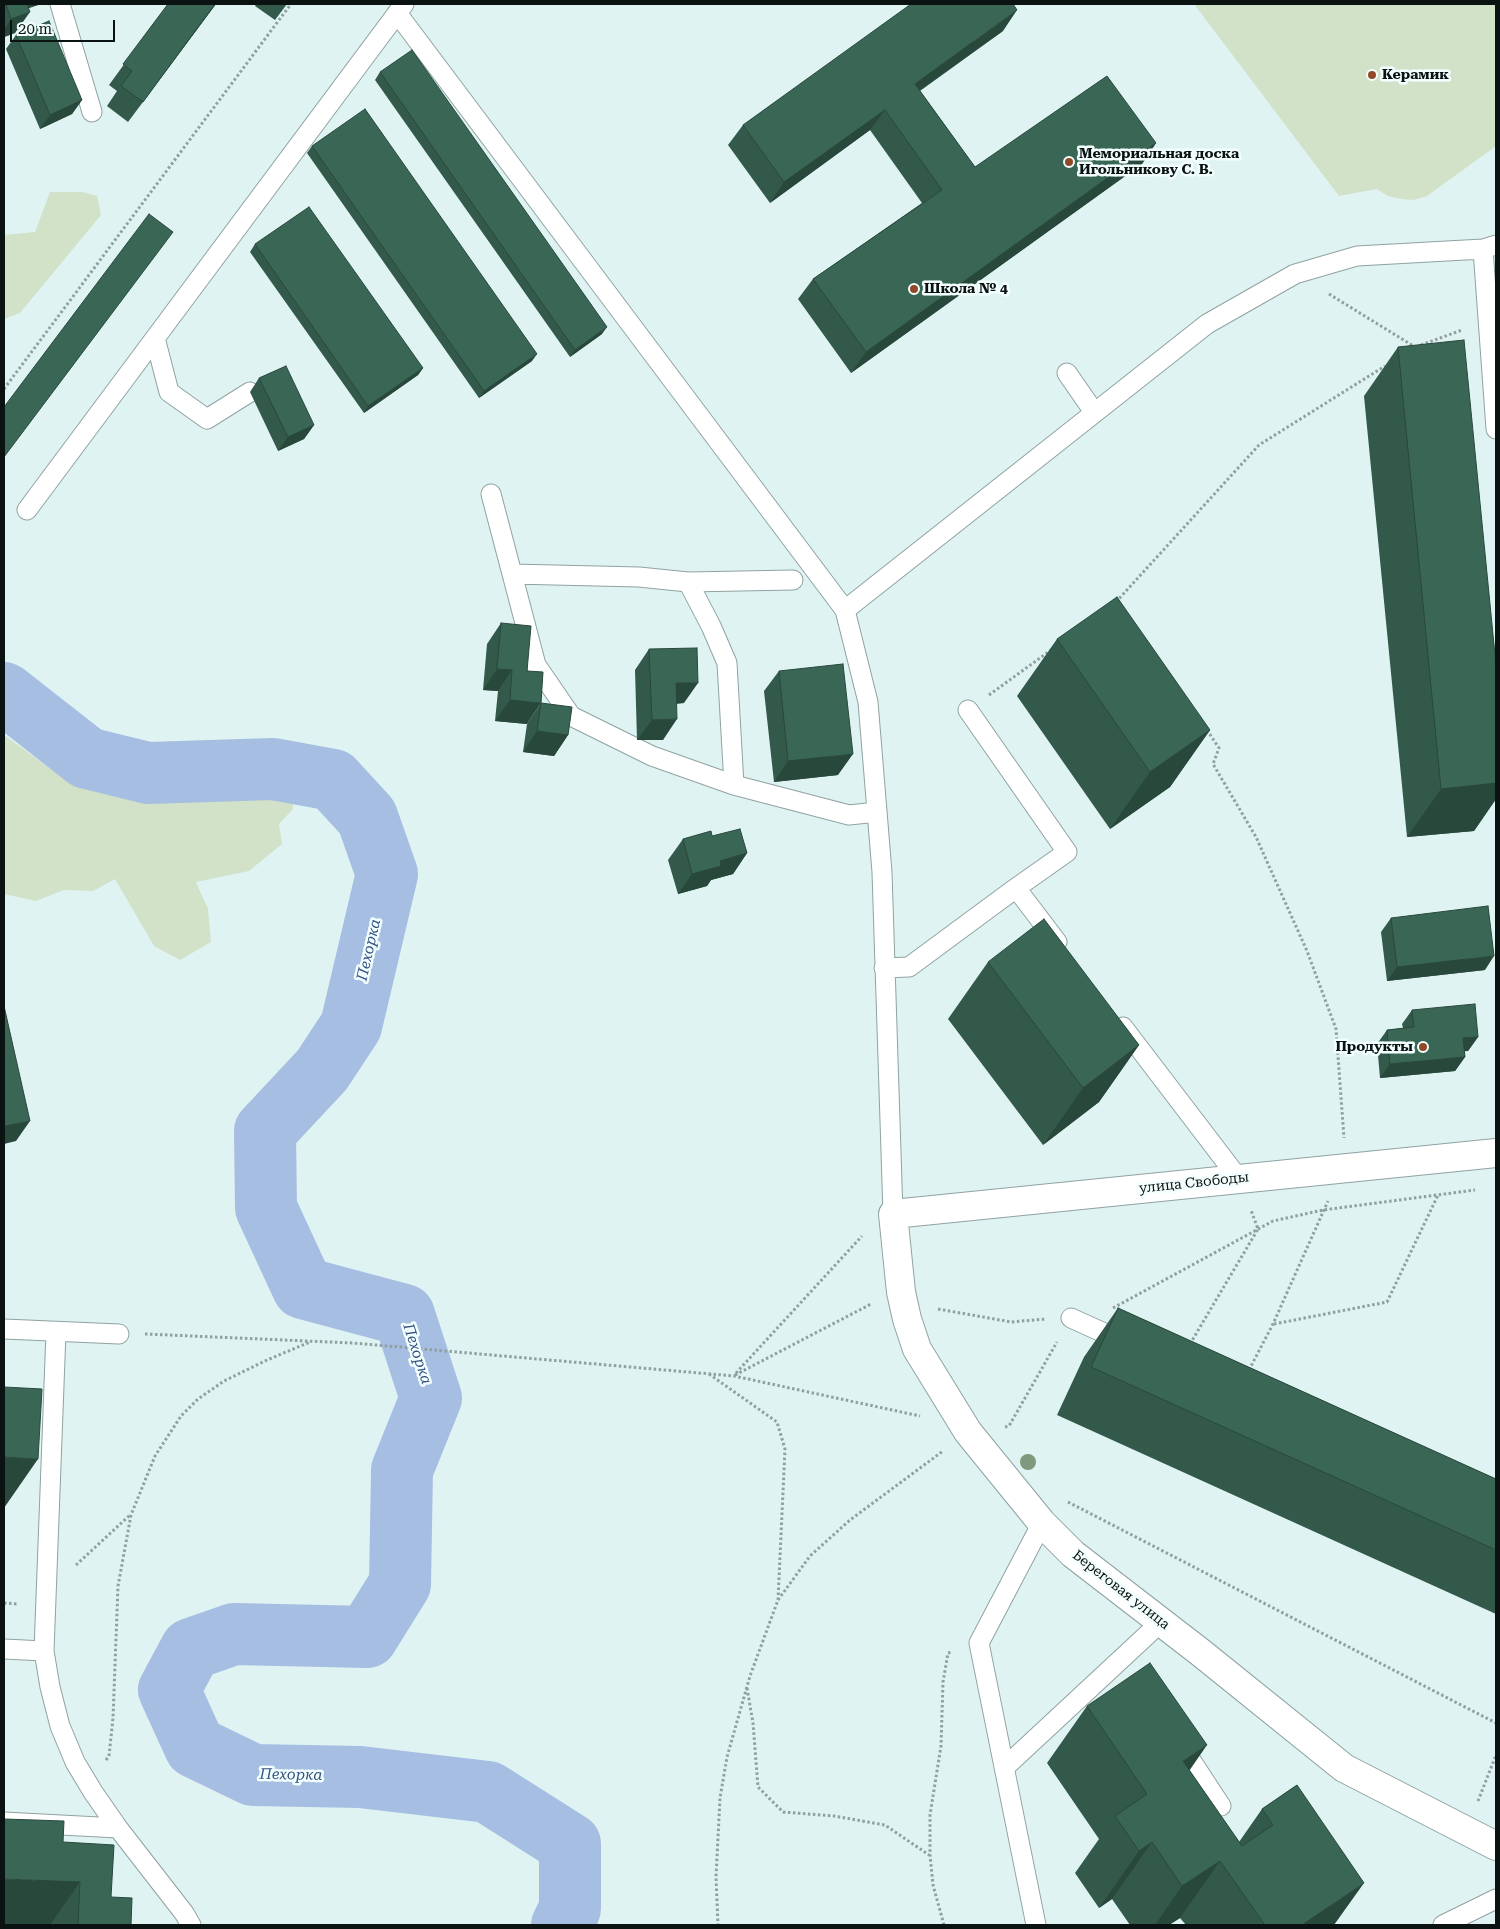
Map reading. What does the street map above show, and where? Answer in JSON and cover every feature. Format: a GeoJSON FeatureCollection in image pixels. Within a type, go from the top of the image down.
{"type":"FeatureCollection","features":[{"type":"Feature","properties":{"kind":"street","name":"улица Свободы"},"geometry":{"type":"LineString","coordinates":[[893,1214],[1496,1153]]}},
{"type":"Feature","properties":{"kind":"street","name":"Береговая улица"},"geometry":{"type":"LineString","coordinates":[[893,1214],[901,1292],[916,1349],[968,1432],[1042,1523],[1074,1554],[1344,1768],[1496,1846]]}},
{"type":"Feature","properties":{"kind":"lane"},"geometry":{"type":"LineString","coordinates":[[60,4],[92,112]]}},
{"type":"Feature","properties":{"kind":"lane"},"geometry":{"type":"LineString","coordinates":[[27,510],[400,8],[845,610],[868,702],[882,872],[893,1214]]}},
{"type":"Feature","properties":{"kind":"lane"},"geometry":{"type":"LineString","coordinates":[[845,610],[1206,324],[1295,274],[1357,256],[1490,247],[1488,320],[1496,429]]}},
{"type":"Feature","properties":{"kind":"lane"},"geometry":{"type":"LineString","coordinates":[[155,338],[168,392],[207,419],[250,392]]}},
{"type":"Feature","properties":{"kind":"lane"},"geometry":{"type":"LineString","coordinates":[[1067,373],[1094,412]]}},
{"type":"Feature","properties":{"kind":"lane"},"geometry":{"type":"LineString","coordinates":[[491,494],[536,666],[571,716],[652,756],[734,785],[849,815],[877,812]]}},
{"type":"Feature","properties":{"kind":"lane"},"geometry":{"type":"LineString","coordinates":[[512,574],[638,577],[688,582],[793,580]]}},
{"type":"Feature","properties":{"kind":"lane"},"geometry":{"type":"LineString","coordinates":[[688,582],[711,626],[727,663],[734,785]]}},
{"type":"Feature","properties":{"kind":"lane"},"geometry":{"type":"LineString","coordinates":[[884,968],[909,968],[1067,852],[968,710]]}},
{"type":"Feature","properties":{"kind":"lane"},"geometry":{"type":"LineString","coordinates":[[1016,888],[1070,959]]}},
{"type":"Feature","properties":{"kind":"lane"},"geometry":{"type":"LineString","coordinates":[[1112,1014],[1239,1179]]}},
{"type":"Feature","properties":{"kind":"lane"},"geometry":{"type":"LineString","coordinates":[[1071,1318],[1141,1350]]}},
{"type":"Feature","properties":{"kind":"lane"},"geometry":{"type":"LineString","coordinates":[[4,1330],[119,1334]]}},
{"type":"Feature","properties":{"kind":"lane"},"geometry":{"type":"LineString","coordinates":[[56,1332],[45,1393],[46,1592],[44,1651],[50,1687],[60,1726],[75,1762],[118,1828],[184,1913],[191,1925]]}},
{"type":"Feature","properties":{"kind":"lane"},"geometry":{"type":"LineString","coordinates":[[1036,1925],[979,1643],[1042,1523]]}},
{"type":"Feature","properties":{"kind":"lane"},"geometry":{"type":"LineString","coordinates":[[1004,1768],[1161,1622]]}},
{"type":"Feature","properties":{"kind":"lane"},"geometry":{"type":"LineString","coordinates":[[4,1649],[44,1651]]}},
{"type":"Feature","properties":{"kind":"lane"},"geometry":{"type":"LineString","coordinates":[[1123,1658],[1134,1674]]}},
{"type":"Feature","properties":{"kind":"lane"},"geometry":{"type":"LineString","coordinates":[[1167,1724],[1221,1806]]}},
{"type":"Feature","properties":{"kind":"lane"},"geometry":{"type":"LineString","coordinates":[[4,1822],[118,1828]]}},
{"type":"Feature","properties":{"kind":"lane"},"geometry":{"type":"LineString","coordinates":[[1443,1925],[1496,1899]]}},
{"type":"Feature","properties":{"kind":"path"},"geometry":{"type":"LineString","coordinates":[[4,389],[291,4]]}},
{"type":"Feature","properties":{"kind":"path"},"geometry":{"type":"LineString","coordinates":[[1295,274],[1425,351]]}},
{"type":"Feature","properties":{"kind":"path"},"geometry":{"type":"LineString","coordinates":[[1408,352],[1416,347],[1488,320]]}},
{"type":"Feature","properties":{"kind":"path"},"geometry":{"type":"LineString","coordinates":[[1115,604],[1259,445],[1391,362]]}},
{"type":"Feature","properties":{"kind":"path"},"geometry":{"type":"LineString","coordinates":[[968,710],[1053,648]]}},
{"type":"Feature","properties":{"kind":"path"},"geometry":{"type":"LineString","coordinates":[[1202,724],[1219,748],[1212,764],[1256,837],[1307,951],[1336,1029],[1347,1168],[1323,1210],[1273,1324],[1247,1376]]}},
{"type":"Feature","properties":{"kind":"path"},"geometry":{"type":"LineString","coordinates":[[1239,1179],[1258,1229]]}},
{"type":"Feature","properties":{"kind":"path"},"geometry":{"type":"LineString","coordinates":[[734,1376],[871,1304],[901,1292],[929,1308],[1011,1322],[1071,1318],[1108,1310],[1273,1221],[1323,1210],[1477,1190]]}},
{"type":"Feature","properties":{"kind":"path"},"geometry":{"type":"LineString","coordinates":[[1273,1324],[1387,1302],[1438,1195]]}},
{"type":"Feature","properties":{"kind":"path"},"geometry":{"type":"LineString","coordinates":[[734,1376],[869,1229],[893,1214]]}},
{"type":"Feature","properties":{"kind":"path"},"geometry":{"type":"LineString","coordinates":[[1187,1349],[1258,1229]]}},
{"type":"Feature","properties":{"kind":"path"},"geometry":{"type":"LineString","coordinates":[[718,1925],[716,1878],[720,1798],[727,1757],[747,1688],[778,1600],[810,1556],[850,1520],[968,1432],[1010,1426],[1071,1318]]}},
{"type":"Feature","properties":{"kind":"path"},"geometry":{"type":"LineString","coordinates":[[119,1334],[313,1340],[708,1373],[734,1376],[918,1415]]}},
{"type":"Feature","properties":{"kind":"path"},"geometry":{"type":"LineString","coordinates":[[90,1787],[109,1756],[113,1718],[118,1586],[131,1515],[155,1456],[181,1416],[198,1399],[224,1381],[313,1340]]}},
{"type":"Feature","properties":{"kind":"path"},"geometry":{"type":"LineString","coordinates":[[708,1373],[778,1422],[785,1449],[778,1600]]}},
{"type":"Feature","properties":{"kind":"path"},"geometry":{"type":"LineString","coordinates":[[1064,1499],[1496,1723]]}},
{"type":"Feature","properties":{"kind":"path"},"geometry":{"type":"LineString","coordinates":[[46,1592],[131,1515]]}},
{"type":"Feature","properties":{"kind":"path"},"geometry":{"type":"LineString","coordinates":[[944,1925],[933,1885],[930,1855],[930,1815],[941,1746],[943,1682],[948,1653],[979,1643]]}},
{"type":"Feature","properties":{"kind":"path"},"geometry":{"type":"LineString","coordinates":[[747,1688],[753,1723],[758,1787],[783,1812],[834,1816],[885,1825],[930,1855]]}},
{"type":"Feature","properties":{"kind":"path"},"geometry":{"type":"LineString","coordinates":[[1466,1830],[1496,1755]]}},
{"type":"Feature","properties":{"kind":"green space","name":"Керамик"},"geometry":{"type":"Polygon","coordinates":[[[1194,4],[1496,4],[1496,146],[1427,196],[1414,200],[1401,199],[1388,196],[1377,189],[1339,196],[1194,4]]]}},
{"type":"Feature","properties":{"kind":"green space"},"geometry":{"type":"Polygon","coordinates":[[[50,192],[83,192],[97,196],[101,215],[20,313],[4,319],[4,235],[35,232],[50,192]]]}},
{"type":"Feature","properties":{"kind":"green space"},"geometry":{"type":"Polygon","coordinates":[[[4,735],[58,774],[78,784],[106,791],[134,794],[249,789],[292,792],[293,809],[279,824],[282,844],[249,871],[196,882],[208,909],[211,942],[180,960],[154,946],[115,879],[93,891],[64,890],[36,901],[4,894],[4,735]]]}},
{"type":"Feature","properties":{"kind":"building"},"geometry":{"type":"Polygon","coordinates":[[[6,4],[27,4],[30,12],[11,19],[6,4]]]}},
{"type":"Feature","properties":{"kind":"building"},"geometry":{"type":"Polygon","coordinates":[[[168,4],[215,4],[143,102],[121,86],[132,71],[123,64],[168,4]]]}},
{"type":"Feature","properties":{"kind":"building"},"geometry":{"type":"Polygon","coordinates":[[[911,4],[1013,4],[1017,10],[915,84],[975,167],[1107,76],[1156,143],[866,352],[813,279],[942,190],[885,110],[784,182],[743,125],[911,4]]]}},
{"type":"Feature","properties":{"kind":"building"},"geometry":{"type":"Polygon","coordinates":[[[49,21],[82,100],[50,115],[16,35],[49,21]]]}},
{"type":"Feature","properties":{"kind":"building"},"geometry":{"type":"Polygon","coordinates":[[[412,50],[607,327],[575,350],[380,72],[412,50]]]}},
{"type":"Feature","properties":{"kind":"building"},"geometry":{"type":"Polygon","coordinates":[[[365,109],[537,354],[484,391],[312,146],[365,109]]]}},
{"type":"Feature","properties":{"kind":"building"},"geometry":{"type":"Polygon","coordinates":[[[309,207],[423,368],[368,406],[255,244],[309,207]]]}},
{"type":"Feature","properties":{"kind":"building"},"geometry":{"type":"Polygon","coordinates":[[[149,214],[173,232],[4,457],[4,407],[149,214]]]}},
{"type":"Feature","properties":{"kind":"building"},"geometry":{"type":"Polygon","coordinates":[[[1464,340],[1496,665],[1496,783],[1441,789],[1398,347],[1464,340]]]}},
{"type":"Feature","properties":{"kind":"building"},"geometry":{"type":"Polygon","coordinates":[[[286,366],[314,425],[288,437],[259,378],[286,366]]]}},
{"type":"Feature","properties":{"kind":"building"},"geometry":{"type":"Polygon","coordinates":[[[1117,597],[1210,730],[1150,772],[1057,639],[1117,597]]]}},
{"type":"Feature","properties":{"kind":"building"},"geometry":{"type":"Polygon","coordinates":[[[501,623],[531,626],[527,671],[543,672],[541,703],[510,700],[512,670],[497,669],[501,623]]]}},
{"type":"Feature","properties":{"kind":"building"},"geometry":{"type":"Polygon","coordinates":[[[697,648],[698,683],[676,683],[677,719],[652,720],[649,649],[697,648]]]}},
{"type":"Feature","properties":{"kind":"building"},"geometry":{"type":"Polygon","coordinates":[[[843,664],[853,754],[788,761],[779,671],[843,664]]]}},
{"type":"Feature","properties":{"kind":"building"},"geometry":{"type":"Polygon","coordinates":[[[541,703],[572,707],[568,735],[537,731],[541,703]]]}},
{"type":"Feature","properties":{"kind":"building"},"geometry":{"type":"Polygon","coordinates":[[[740,829],[747,853],[720,861],[721,866],[692,874],[683,839],[711,831],[712,836],[740,829]]]}},
{"type":"Feature","properties":{"kind":"building"},"geometry":{"type":"Polygon","coordinates":[[[1488,906],[1494,956],[1397,967],[1391,918],[1488,906]]]}},
{"type":"Feature","properties":{"kind":"building"},"geometry":{"type":"Polygon","coordinates":[[[1044,919],[1139,1045],[1083,1088],[988,962],[1044,919]]]}},
{"type":"Feature","properties":{"kind":"building","name":"Продукты"},"geometry":{"type":"Polygon","coordinates":[[[1475,1004],[1478,1037],[1463,1038],[1465,1057],[1390,1064],[1387,1030],[1414,1027],[1412,1010],[1475,1004]]]}},
{"type":"Feature","properties":{"kind":"building"},"geometry":{"type":"Polygon","coordinates":[[[4,1006],[30,1121],[4,1126],[4,1006]]]}},
{"type":"Feature","properties":{"kind":"building"},"geometry":{"type":"Polygon","coordinates":[[[1118,1308],[1496,1479],[1496,1550],[1091,1367],[1118,1308]]]}},
{"type":"Feature","properties":{"kind":"building"},"geometry":{"type":"Polygon","coordinates":[[[4,1387],[42,1389],[38,1459],[4,1457],[4,1387]]]}},
{"type":"Feature","properties":{"kind":"building"},"geometry":{"type":"Polygon","coordinates":[[[1150,1663],[1207,1745],[1183,1761],[1242,1846],[1273,1825],[1262,1809],[1297,1785],[1364,1883],[1302,1925],[1265,1925],[1220,1861],[1182,1886],[1152,1842],[1139,1851],[1115,1816],[1147,1794],[1087,1706],[1150,1663]]]}},
{"type":"Feature","properties":{"kind":"building"},"geometry":{"type":"Polygon","coordinates":[[[4,1819],[64,1821],[63,1842],[114,1845],[111,1897],[132,1898],[131,1925],[78,1925],[80,1882],[4,1879],[4,1819]]]}},
{"type":"Feature","properties":{"kind":"waterway","name":"Пехорка"},"geometry":{"type":"LineString","coordinates":[[4,693],[87,758],[148,773],[273,769],[333,780],[367,817],[387,874],[351,1026],[322,1070],[265,1131],[266,1208],[303,1288],[404,1315],[431,1398],[402,1470],[400,1584],[367,1637],[234,1634],[191,1649],[169,1690],[195,1747],[253,1775],[360,1777],[488,1792],[570,1844],[570,1909],[562,1925]]}},
{"type":"Feature","properties":{"kind":"place","name":"Керамик"},"geometry":{"type":"Point","coordinates":[1372,75]}},
{"type":"Feature","properties":{"kind":"place","name":"Мемориальная доска Игольникову С. В."},"geometry":{"type":"Point","coordinates":[1069,162]}},
{"type":"Feature","properties":{"kind":"place","name":"Школа № 4"},"geometry":{"type":"Point","coordinates":[914,289]}},
{"type":"Feature","properties":{"kind":"place","name":"Продукты"},"geometry":{"type":"Point","coordinates":[1423,1047]}}]}
